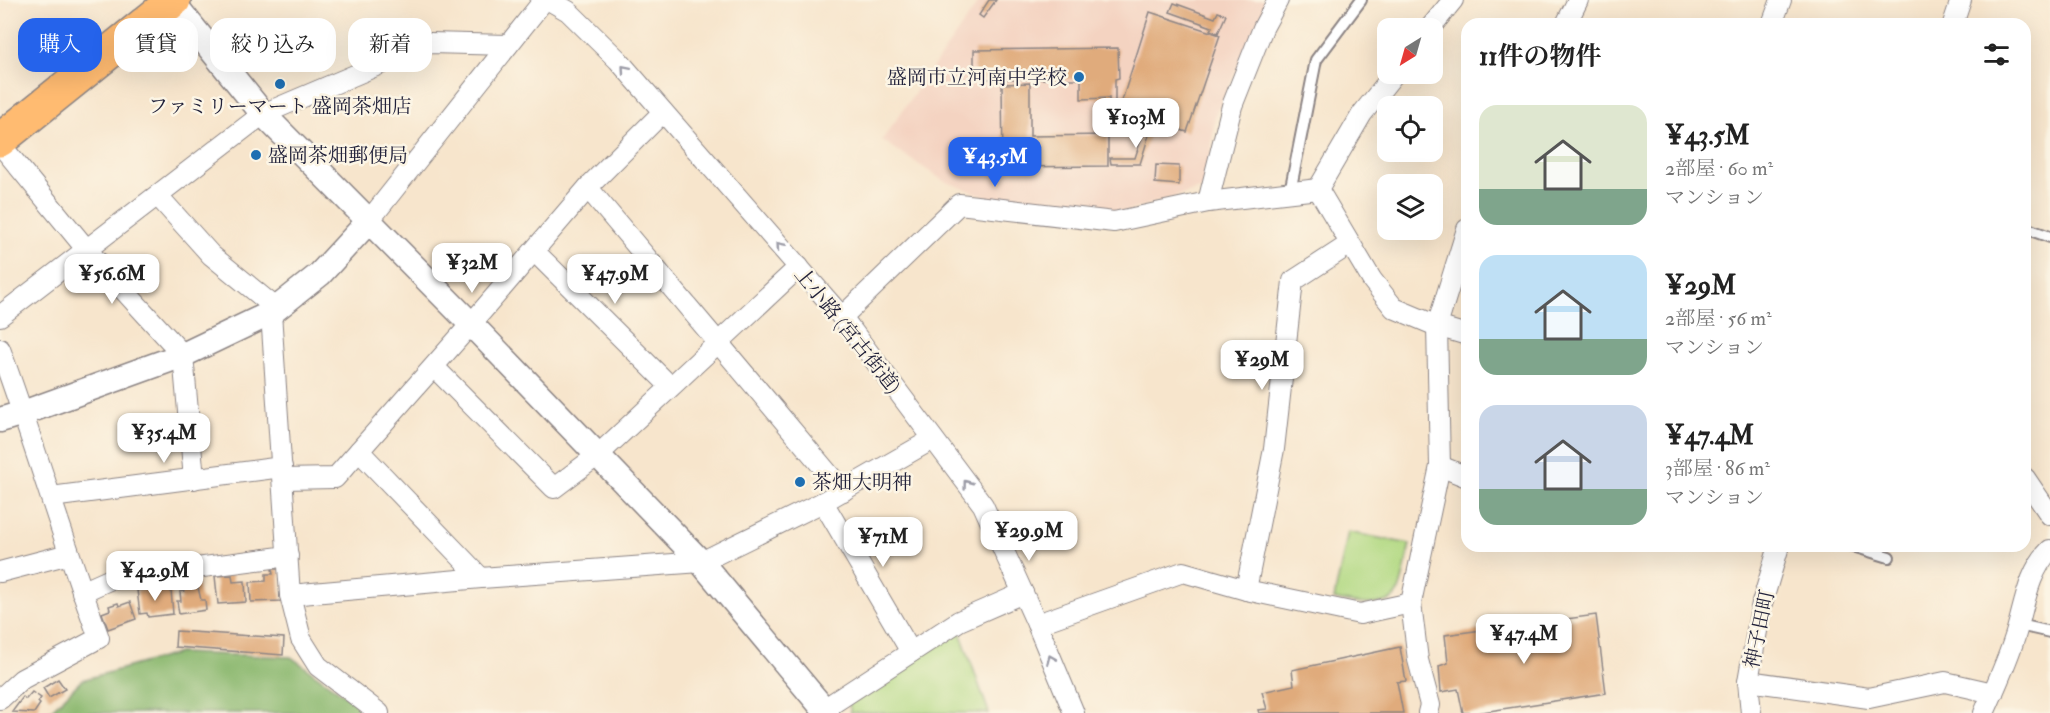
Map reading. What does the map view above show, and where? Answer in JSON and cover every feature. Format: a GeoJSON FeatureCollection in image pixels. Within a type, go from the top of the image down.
{"type":"FeatureCollection","features":[{"type":"Feature","properties":{"kind":"highway"},"geometry":{"type":"LineString","coordinates":[[0,114],[166,0]]}},
{"type":"Feature","properties":{"kind":"highway"},"geometry":{"type":"LineString","coordinates":[[0,140],[166,0]]}},
{"type":"Feature","properties":{"kind":"street"},"geometry":{"type":"LineString","coordinates":[[166,0],[263,114],[471,324],[701,562],[826,711],[959,621],[1023,593]]}},
{"type":"Feature","properties":{"kind":"street"},"geometry":{"type":"LineString","coordinates":[[0,420],[183,355],[274,311],[320,274],[368,222],[544,0]]}},
{"type":"Feature","properties":{"kind":"street","name":"上小路 (宮古街道)"},"geometry":{"type":"LineString","coordinates":[[549,0],[571,6],[842,317],[983,505],[1074,713]]}},
{"type":"Feature","properties":{"kind":"street"},"geometry":{"type":"LineString","coordinates":[[1208,202],[1232,106],[1263,28],[1278,0]]}},
{"type":"Feature","properties":{"kind":"street"},"geometry":{"type":"LineString","coordinates":[[1438,18],[1453,0]]}},
{"type":"Feature","properties":{"kind":"street"},"geometry":{"type":"LineString","coordinates":[[1569,18],[1578,0]]}},
{"type":"Feature","properties":{"kind":"street"},"geometry":{"type":"LineString","coordinates":[[1955,18],[1960,0]]}},
{"type":"Feature","properties":{"kind":"street"},"geometry":{"type":"LineString","coordinates":[[0,316],[263,114],[430,43],[508,45]]}},
{"type":"Feature","properties":{"kind":"street"},"geometry":{"type":"LineString","coordinates":[[1318,189],[1362,114],[1386,84]]}},
{"type":"Feature","properties":{"kind":"street"},"geometry":{"type":"LineString","coordinates":[[51,497],[194,479],[282,473],[335,478],[588,188],[663,112]]}},
{"type":"Feature","properties":{"kind":"street"},"geometry":{"type":"LineString","coordinates":[[0,144],[87,250],[183,355],[194,479]]}},
{"type":"Feature","properties":{"kind":"street"},"geometry":{"type":"LineString","coordinates":[[588,188],[843,491]]}},
{"type":"Feature","properties":{"kind":"street"},"geometry":{"type":"LineString","coordinates":[[842,317],[959,204],[1114,222],[1208,202],[1318,189]]}},
{"type":"Feature","properties":{"kind":"street"},"geometry":{"type":"LineString","coordinates":[[1318,189],[1372,280],[1394,308],[1461,333]]}},
{"type":"Feature","properties":{"kind":"street"},"geometry":{"type":"LineString","coordinates":[[158,196],[211,255],[274,311],[290,595],[301,639],[318,666],[379,713]]}},
{"type":"Feature","properties":{"kind":"street"},"geometry":{"type":"LineString","coordinates":[[1246,590],[1274,449],[1293,281],[1350,244]]}},
{"type":"Feature","properties":{"kind":"street"},"geometry":{"type":"LineString","coordinates":[[1428,713],[1430,705],[1418,660],[1411,603],[1440,466],[1437,326],[1461,248]]}},
{"type":"Feature","properties":{"kind":"street"},"geometry":{"type":"LineString","coordinates":[[534,251],[670,386]]}},
{"type":"Feature","properties":{"kind":"street"},"geometry":{"type":"LineString","coordinates":[[434,366],[554,488],[598,455],[799,267]]}},
{"type":"Feature","properties":{"kind":"street"},"geometry":{"type":"LineString","coordinates":[[0,349],[99,638],[22,679],[0,699]]}},
{"type":"Feature","properties":{"kind":"street"},"geometry":{"type":"LineString","coordinates":[[290,595],[701,562],[823,502],[933,440]]}},
{"type":"Feature","properties":{"kind":"street"},"geometry":{"type":"LineString","coordinates":[[359,451],[481,578]]}},
{"type":"Feature","properties":{"kind":"street"},"geometry":{"type":"LineString","coordinates":[[1440,466],[1461,475]]}},
{"type":"Feature","properties":{"kind":"street"},"geometry":{"type":"LineString","coordinates":[[2031,487],[2050,515]]}},
{"type":"Feature","properties":{"kind":"street"},"geometry":{"type":"LineString","coordinates":[[823,502],[911,652]]}},
{"type":"Feature","properties":{"kind":"street"},"geometry":{"type":"LineString","coordinates":[[1984,713],[2019,622],[2022,607],[2039,561],[2050,550]]}},
{"type":"Feature","properties":{"kind":"street","name":"神子田町"},"geometry":{"type":"LineString","coordinates":[[1751,713],[1748,681],[1762,603],[1777,552]]}},
{"type":"Feature","properties":{"kind":"street"},"geometry":{"type":"LineString","coordinates":[[0,572],[69,554]]}},
{"type":"Feature","properties":{"kind":"street"},"geometry":{"type":"LineString","coordinates":[[82,592],[111,579],[288,556]]}},
{"type":"Feature","properties":{"kind":"street"},"geometry":{"type":"LineString","coordinates":[[1037,624],[1183,572],[1246,590],[1360,614],[1411,603]]}},
{"type":"Feature","properties":{"kind":"street"},"geometry":{"type":"LineString","coordinates":[[1748,681],[1869,698],[1945,682],[1993,693]]}},
{"type":"Feature","properties":{"kind":"lane"},"geometry":{"type":"LineString","coordinates":[[1290,192],[1316,60],[1361,0]]}},
{"type":"Feature","properties":{"kind":"lane"},"geometry":{"type":"LineString","coordinates":[[2031,230],[2050,237]]}},
{"type":"Feature","properties":{"kind":"lane"},"geometry":{"type":"LineString","coordinates":[[1872,552],[1889,557]]}},
{"type":"Feature","properties":{"kind":"lane"},"geometry":{"type":"LineString","coordinates":[[2019,622],[2028,627],[2050,632]]}},
{"type":"Feature","properties":{"kind":"shaded area","name":"盛岡市立河南中学校"},"geometry":{"type":"Polygon","coordinates":[[[980,0],[1269,0],[1215,116],[1207,187],[1121,213],[995,200],[944,181],[882,140],[980,0]]]}},
{"type":"Feature","properties":{"kind":"green space"},"geometry":{"type":"Polygon","coordinates":[[[1348,532],[1410,544],[1401,584],[1392,599],[1377,604],[1367,604],[1334,599],[1348,532]]]}},
{"type":"Feature","properties":{"kind":"green space"},"geometry":{"type":"Polygon","coordinates":[[[959,629],[989,713],[851,713],[848,700],[959,629]]]}},
{"type":"Feature","properties":{"kind":"green space"},"geometry":{"type":"Polygon","coordinates":[[[179,653],[291,657],[370,713],[48,713],[82,680],[179,653]]]}},
{"type":"Feature","properties":{"kind":"building"},"geometry":{"type":"Polygon","coordinates":[[[989,0],[996,0],[983,18],[979,15],[989,0]]]}},
{"type":"Feature","properties":{"kind":"building"},"geometry":{"type":"Polygon","coordinates":[[[1174,3],[1215,18],[1218,12],[1226,15],[1218,33],[1210,30],[1212,27],[1170,12],[1174,3]]]}},
{"type":"Feature","properties":{"kind":"building"},"geometry":{"type":"Polygon","coordinates":[[[1150,12],[1220,35],[1187,132],[1119,110],[1150,12]]]}},
{"type":"Feature","properties":{"kind":"building"},"geometry":{"type":"Polygon","coordinates":[[[1118,48],[1119,78],[1115,79],[1115,105],[1109,103],[1109,98],[1081,99],[1081,79],[974,79],[974,50],[1118,48]]]}},
{"type":"Feature","properties":{"kind":"building"},"geometry":{"type":"Polygon","coordinates":[[[1030,83],[1030,136],[1108,135],[1108,166],[1003,167],[1002,84],[1030,83]]]}},
{"type":"Feature","properties":{"kind":"building"},"geometry":{"type":"Polygon","coordinates":[[[1147,121],[1153,122],[1140,164],[1111,164],[1110,158],[1135,158],[1147,121]]]}},
{"type":"Feature","properties":{"kind":"building"},"geometry":{"type":"Polygon","coordinates":[[[1156,165],[1179,166],[1179,185],[1155,183],[1156,165]]]}},
{"type":"Feature","properties":{"kind":"building"},"geometry":{"type":"Polygon","coordinates":[[[272,569],[279,569],[281,601],[251,602],[250,582],[266,581],[266,574],[273,574],[272,569]]]}},
{"type":"Feature","properties":{"kind":"building"},"geometry":{"type":"Polygon","coordinates":[[[232,575],[233,582],[245,581],[246,602],[218,604],[215,576],[232,575]]]}},
{"type":"Feature","properties":{"kind":"building"},"geometry":{"type":"Polygon","coordinates":[[[197,583],[201,600],[205,600],[206,610],[179,614],[177,601],[181,601],[180,592],[185,591],[184,584],[197,583]]]}},
{"type":"Feature","properties":{"kind":"building"},"geometry":{"type":"Polygon","coordinates":[[[162,588],[162,591],[171,590],[173,614],[148,617],[147,613],[140,614],[137,590],[162,588]]]}},
{"type":"Feature","properties":{"kind":"building"},"geometry":{"type":"Polygon","coordinates":[[[130,602],[136,619],[108,629],[102,613],[110,610],[109,606],[118,603],[119,606],[130,602]]]}},
{"type":"Feature","properties":{"kind":"building"},"geometry":{"type":"Polygon","coordinates":[[[1596,615],[1606,693],[1476,713],[1463,713],[1458,689],[1441,692],[1439,666],[1448,663],[1445,635],[1596,615]]]}},
{"type":"Feature","properties":{"kind":"building"},"geometry":{"type":"Polygon","coordinates":[[[176,631],[284,638],[283,655],[175,647],[176,631]]]}},
{"type":"Feature","properties":{"kind":"building"},"geometry":{"type":"Polygon","coordinates":[[[1400,647],[1406,681],[1397,682],[1403,713],[1259,713],[1258,710],[1267,709],[1262,692],[1294,685],[1292,670],[1400,647]]]}},
{"type":"Feature","properties":{"kind":"building"},"geometry":{"type":"Polygon","coordinates":[[[58,679],[65,689],[49,698],[43,688],[58,679]]]}},
{"type":"Feature","properties":{"kind":"building"},"geometry":{"type":"Polygon","coordinates":[[[32,692],[41,698],[34,713],[12,712],[23,697],[26,699],[32,692]]]}},
{"type":"Feature","properties":{"kind":"place","name":"盛岡市立河南中学校"},"geometry":{"type":"Point","coordinates":[1079,77]}},
{"type":"Feature","properties":{"kind":"place","name":"ファミリーマート 盛岡茶畑店"},"geometry":{"type":"Point","coordinates":[280,84]}},
{"type":"Feature","properties":{"kind":"place","name":"盛岡茶畑郵便局"},"geometry":{"type":"Point","coordinates":[256,155]}},
{"type":"Feature","properties":{"kind":"place","name":"茶畑大明神"},"geometry":{"type":"Point","coordinates":[800,482]}}]}
